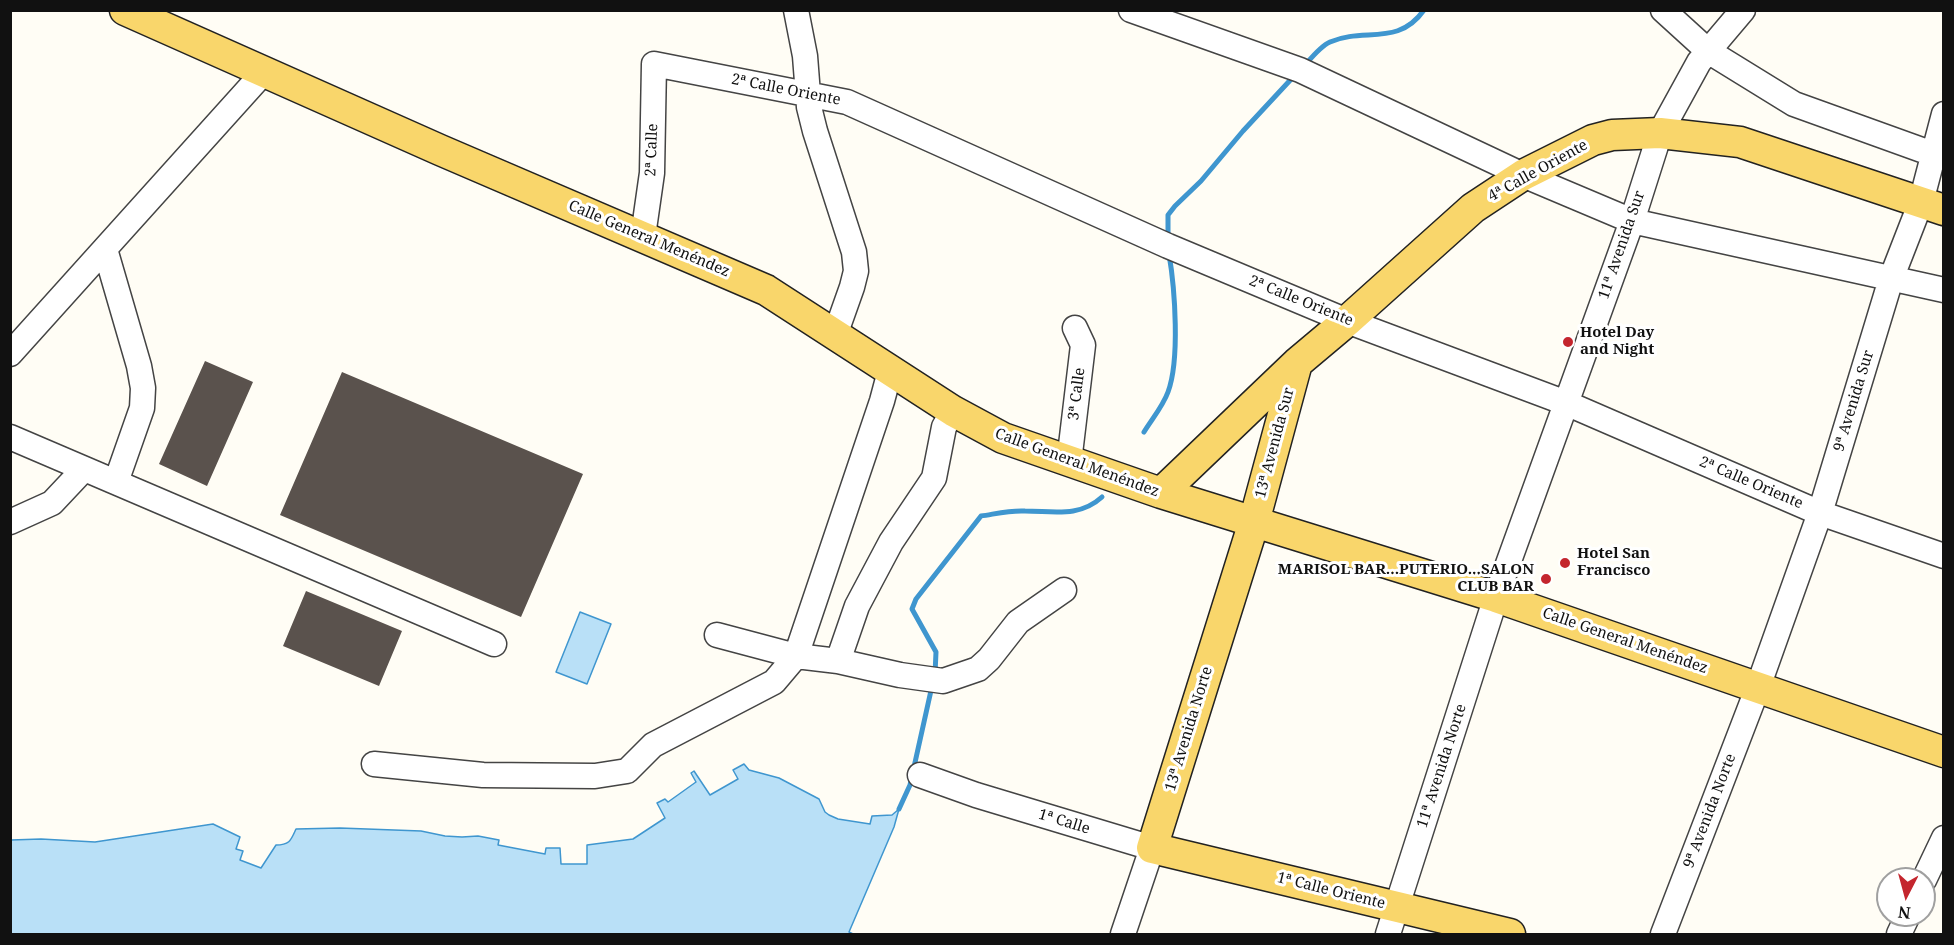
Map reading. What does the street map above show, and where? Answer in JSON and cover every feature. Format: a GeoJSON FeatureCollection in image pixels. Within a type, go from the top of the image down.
{"type":"FeatureCollection","features":[{"type":"Feature","properties":{"kind":"main road","name":"Calle General Menéndez"},"geometry":{"type":"LineString","coordinates":[[125,10],[766,290],[953,411],[1003,438],[1161,493],[1496,597],[1944,752]]}},
{"type":"Feature","properties":{"kind":"main road","name":"4ª Calle Oriente"},"geometry":{"type":"LineString","coordinates":[[1161,493],[1297,363],[1473,208],[1523,176],[1593,140],[1628,133],[1660,133],[1740,142],[1932,206]]}},
{"type":"Feature","properties":{"kind":"main road","name":"13ª Avenida Sur"},"geometry":{"type":"LineString","coordinates":[[1254,522],[1297,363]]}},
{"type":"Feature","properties":{"kind":"main road","name":"13ª Avenida Norte"},"geometry":{"type":"LineString","coordinates":[[1152,848],[1254,522]]}},
{"type":"Feature","properties":{"kind":"main road","name":"1ª Calle Oriente"},"geometry":{"type":"LineString","coordinates":[[1152,848],[1392,921],[1510,934]]}},
{"type":"Feature","properties":{"kind":"street"},"geometry":{"type":"LineString","coordinates":[[796,10],[805,56],[809,107],[814,131],[854,252],[856,271],[835,335]]}},
{"type":"Feature","properties":{"kind":"street"},"geometry":{"type":"LineString","coordinates":[[1131,10],[1300,70],[1523,176],[1632,221],[1944,290]]}},
{"type":"Feature","properties":{"kind":"street"},"geometry":{"type":"LineString","coordinates":[[1663,10],[1708,51],[1794,104],[1938,156]]}},
{"type":"Feature","properties":{"kind":"street","name":"11ª Avenida Sur"},"geometry":{"type":"LineString","coordinates":[[1496,597],[1632,221],[1660,133],[1699,62],[1743,10]]}},
{"type":"Feature","properties":{"kind":"street","name":"2ª Calle Oriente"},"geometry":{"type":"LineString","coordinates":[[654,64],[847,102],[1168,246],[1347,321],[1566,403],[1820,513],[1944,556]]}},
{"type":"Feature","properties":{"kind":"street","name":"2ª Calle"},"geometry":{"type":"LineString","coordinates":[[644,236],[652,173],[654,64]]}},
{"type":"Feature","properties":{"kind":"street"},"geometry":{"type":"LineString","coordinates":[[10,354],[264,72]]}},
{"type":"Feature","properties":{"kind":"street","name":"9ª Avenida Sur"},"geometry":{"type":"LineString","coordinates":[[1758,687],[1820,513],[1891,279],[1932,206],[1944,114]]}},
{"type":"Feature","properties":{"kind":"street"},"geometry":{"type":"LineString","coordinates":[[105,249],[139,366],[143,388],[142,408],[116,482]]}},
{"type":"Feature","properties":{"kind":"street","name":"3ª Calle"},"geometry":{"type":"LineString","coordinates":[[1069,462],[1083,345],[1075,328]]}},
{"type":"Feature","properties":{"kind":"street"},"geometry":{"type":"LineString","coordinates":[[374,764],[483,775],[595,776],[627,771],[653,745],[774,682],[796,656],[890,371]]}},
{"type":"Feature","properties":{"kind":"street"},"geometry":{"type":"LineString","coordinates":[[838,661],[856,606],[891,542],[934,478],[944,427],[953,411]]}},
{"type":"Feature","properties":{"kind":"street"},"geometry":{"type":"LineString","coordinates":[[10,437],[494,644]]}},
{"type":"Feature","properties":{"kind":"street"},"geometry":{"type":"LineString","coordinates":[[10,522],[52,502],[84,469]]}},
{"type":"Feature","properties":{"kind":"street"},"geometry":{"type":"LineString","coordinates":[[717,635],[796,656],[838,661],[900,675],[943,681],[978,669],[989,659],[1018,622],[1064,590]]}},
{"type":"Feature","properties":{"kind":"street","name":"11ª Avenida Norte"},"geometry":{"type":"LineString","coordinates":[[1392,921],[1496,597]]}},
{"type":"Feature","properties":{"kind":"street","name":"9ª Avenida Norte"},"geometry":{"type":"LineString","coordinates":[[1663,934],[1758,687]]}},
{"type":"Feature","properties":{"kind":"street","name":"1ª Calle"},"geometry":{"type":"LineString","coordinates":[[920,775],[976,795],[1152,848]]}},
{"type":"Feature","properties":{"kind":"street"},"geometry":{"type":"LineString","coordinates":[[1930,867],[1944,838]]}},
{"type":"Feature","properties":{"kind":"street","name":"13ª Avenida Norte"},"geometry":{"type":"LineString","coordinates":[[1122,934],[1152,848]]}},
{"type":"Feature","properties":{"kind":"water"},"geometry":{"type":"Polygon","coordinates":[[[580,612],[611,624],[587,684],[556,672],[580,612]]]}},
{"type":"Feature","properties":{"kind":"water"},"geometry":{"type":"Polygon","coordinates":[[[744,764],[749,770],[779,778],[819,799],[825,812],[838,819],[870,824],[872,816],[892,815],[899,809],[894,827],[849,932],[853,934],[11,934],[11,840],[95,842],[213,824],[240,837],[236,849],[243,851],[240,860],[261,868],[276,845],[289,841],[296,829],[421,831],[445,836],[478,836],[499,840],[498,845],[545,854],[546,848],[560,848],[561,864],[587,864],[587,845],[633,839],[665,818],[657,803],[665,799],[668,802],[696,782],[691,773],[694,771],[710,795],[738,779],[733,770],[744,764]]]}},
{"type":"Feature","properties":{"kind":"building"},"geometry":{"type":"Polygon","coordinates":[[[205,361],[253,382],[207,486],[159,464],[205,361]]]}},
{"type":"Feature","properties":{"kind":"building"},"geometry":{"type":"Polygon","coordinates":[[[342,372],[583,474],[521,617],[280,515],[342,372]]]}},
{"type":"Feature","properties":{"kind":"building"},"geometry":{"type":"Polygon","coordinates":[[[306,591],[402,631],[379,686],[283,646],[306,591]]]}},
{"type":"Feature","properties":{"kind":"waterway"},"geometry":{"type":"LineString","coordinates":[[1306,64],[1330,42],[1355,36],[1392,32],[1414,21],[1424,10]]}},
{"type":"Feature","properties":{"kind":"waterway"},"geometry":{"type":"LineString","coordinates":[[1168,239],[1168,215],[1295,75]]}},
{"type":"Feature","properties":{"kind":"waterway"},"geometry":{"type":"LineString","coordinates":[[1144,432],[1166,397],[1172,378],[1175,344],[1173,286],[1169,254]]}},
{"type":"Feature","properties":{"kind":"waterway"},"geometry":{"type":"LineString","coordinates":[[935,674],[936,652],[912,609],[916,599],[981,516],[1014,511],[1075,511],[1093,504],[1102,497]]}},
{"type":"Feature","properties":{"kind":"waterway"},"geometry":{"type":"LineString","coordinates":[[899,809],[910,785],[932,686]]}},
{"type":"Feature","properties":{"kind":"place","name":"Hotel Day and Night"},"geometry":{"type":"Point","coordinates":[1568,342]}},
{"type":"Feature","properties":{"kind":"place","name":"Hotel San Francisco"},"geometry":{"type":"Point","coordinates":[1565,563]}},
{"type":"Feature","properties":{"kind":"place","name":"MARISOL BAR...PUTERIO...SALON CLUB BAR"},"geometry":{"type":"Point","coordinates":[1546,579]}}]}
